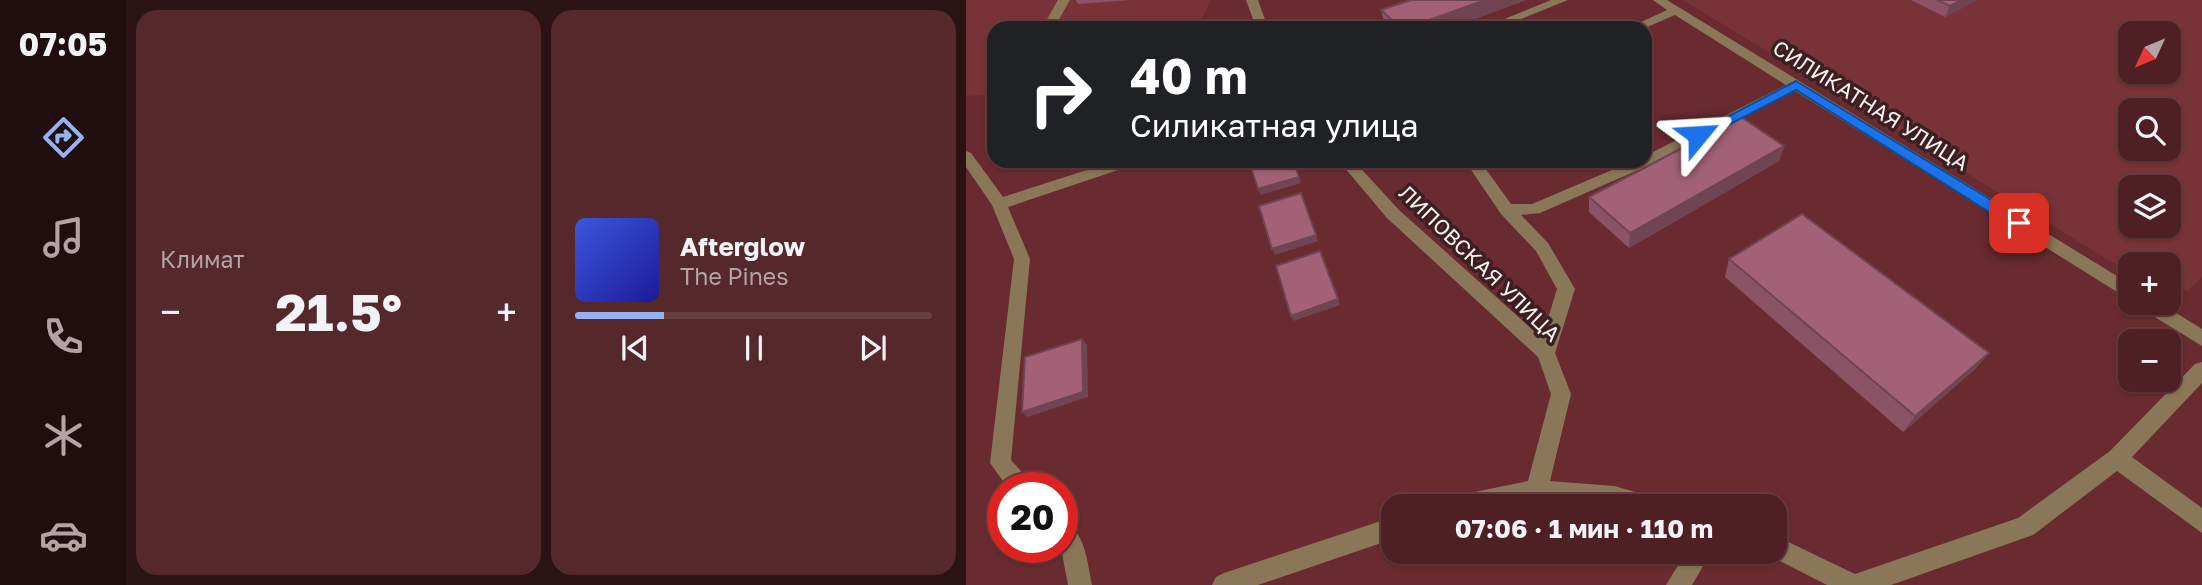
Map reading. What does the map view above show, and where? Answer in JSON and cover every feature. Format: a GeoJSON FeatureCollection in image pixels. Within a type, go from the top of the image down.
{"type":"FeatureCollection","features":[{"type":"Feature","properties":{"kind":"street"},"geometry":{"type":"LineString","coordinates":[[1052,21],[1064,0]]}},
{"type":"Feature","properties":{"kind":"street"},"geometry":{"type":"LineString","coordinates":[[1252,0],[1259,21]]}},
{"type":"Feature","properties":{"kind":"street"},"geometry":{"type":"LineString","coordinates":[[1506,21],[1562,0]]}},
{"type":"Feature","properties":{"kind":"street","name":"СИЛИКАТНАЯ УЛИЦА"},"geometry":{"type":"LineString","coordinates":[[1659,0],[2118,285]]}},
{"type":"Feature","properties":{"kind":"street"},"geometry":{"type":"LineString","coordinates":[[1651,21],[1676,11]]}},
{"type":"Feature","properties":{"kind":"street"},"geometry":{"type":"LineString","coordinates":[[1652,158],[1796,85]]}},
{"type":"Feature","properties":{"kind":"street"},"geometry":{"type":"LineString","coordinates":[[966,156],[999,204],[1023,259],[1000,463],[1008,472]]}},
{"type":"Feature","properties":{"kind":"street"},"geometry":{"type":"LineString","coordinates":[[999,204],[1110,168]]}},
{"type":"Feature","properties":{"kind":"street","name":"ЛИПОВСКАЯ УЛИЦА"},"geometry":{"type":"LineString","coordinates":[[1352,168],[1393,214],[1546,353],[1561,394],[1537,490]]}},
{"type":"Feature","properties":{"kind":"street"},"geometry":{"type":"LineString","coordinates":[[1477,168],[1507,210],[1542,247],[1566,289],[1546,353]]}},
{"type":"Feature","properties":{"kind":"street"},"geometry":{"type":"LineString","coordinates":[[1507,210],[1534,209],[1630,168]]}},
{"type":"Feature","properties":{"kind":"street"},"geometry":{"type":"LineString","coordinates":[[2165,315],[2202,338]]}},
{"type":"Feature","properties":{"kind":"street"},"geometry":{"type":"LineString","coordinates":[[1858,585],[2025,527],[2117,457],[2202,370]]}},
{"type":"Feature","properties":{"kind":"street"},"geometry":{"type":"LineString","coordinates":[[2117,457],[2202,522]]}},
{"type":"Feature","properties":{"kind":"street"},"geometry":{"type":"LineString","coordinates":[[1518,494],[1537,490],[1588,494]]}},
{"type":"Feature","properties":{"kind":"street"},"geometry":{"type":"LineString","coordinates":[[1224,585],[1381,532]]}},
{"type":"Feature","properties":{"kind":"street"},"geometry":{"type":"LineString","coordinates":[[1787,552],[1852,585]]}},
{"type":"Feature","properties":{"kind":"street"},"geometry":{"type":"LineString","coordinates":[[1076,563],[1080,585]]}},
{"type":"Feature","properties":{"kind":"street"},"geometry":{"type":"LineString","coordinates":[[1678,585],[1692,564]]}},
{"type":"Feature","properties":{"kind":"shaded area"},"geometry":{"type":"Polygon","coordinates":[[[966,0],[1211,0],[1200,21],[987,21],[987,94],[966,96],[966,0]]]}},
{"type":"Feature","properties":{"kind":"shaded area"},"geometry":{"type":"Polygon","coordinates":[[[1683,0],[2202,0],[2202,277],[2188,291],[2181,289],[2181,252],[2118,252],[2118,266],[1683,0]]]}},
{"type":"Feature","properties":{"kind":"building"},"geometry":{"type":"Polygon","coordinates":[[[1411,0],[1485,0],[1426,21],[1393,21],[1381,10],[1411,0]]]}},
{"type":"Feature","properties":{"kind":"building"},"geometry":{"type":"Polygon","coordinates":[[[1937,0],[1962,0],[1950,6],[1937,0]]]}},
{"type":"Feature","properties":{"kind":"building"},"geometry":{"type":"Polygon","coordinates":[[[1741,117],[1784,146],[1630,233],[1589,197],[1644,168],[1652,168],[1652,164],[1741,117]]]}},
{"type":"Feature","properties":{"kind":"building"},"geometry":{"type":"Polygon","coordinates":[[[1251,168],[1296,168],[1299,177],[1258,189],[1251,168]]]}},
{"type":"Feature","properties":{"kind":"building"},"geometry":{"type":"Polygon","coordinates":[[[1301,193],[1316,235],[1272,249],[1259,206],[1301,193]]]}},
{"type":"Feature","properties":{"kind":"building"},"geometry":{"type":"Polygon","coordinates":[[[1802,214],[1989,353],[1915,416],[1729,259],[1802,214]]]}},
{"type":"Feature","properties":{"kind":"building"},"geometry":{"type":"Polygon","coordinates":[[[1320,251],[1338,299],[1291,316],[1276,266],[1320,251]]]}},
{"type":"Feature","properties":{"kind":"building"},"geometry":{"type":"Polygon","coordinates":[[[1082,339],[1083,392],[1022,412],[1025,357],[1082,339]]]}},
{"type":"Feature","properties":{"kind":"route"},"geometry":{"type":"LineString","coordinates":[[1698,135],[1796,85],[2019,223]]}}]}
